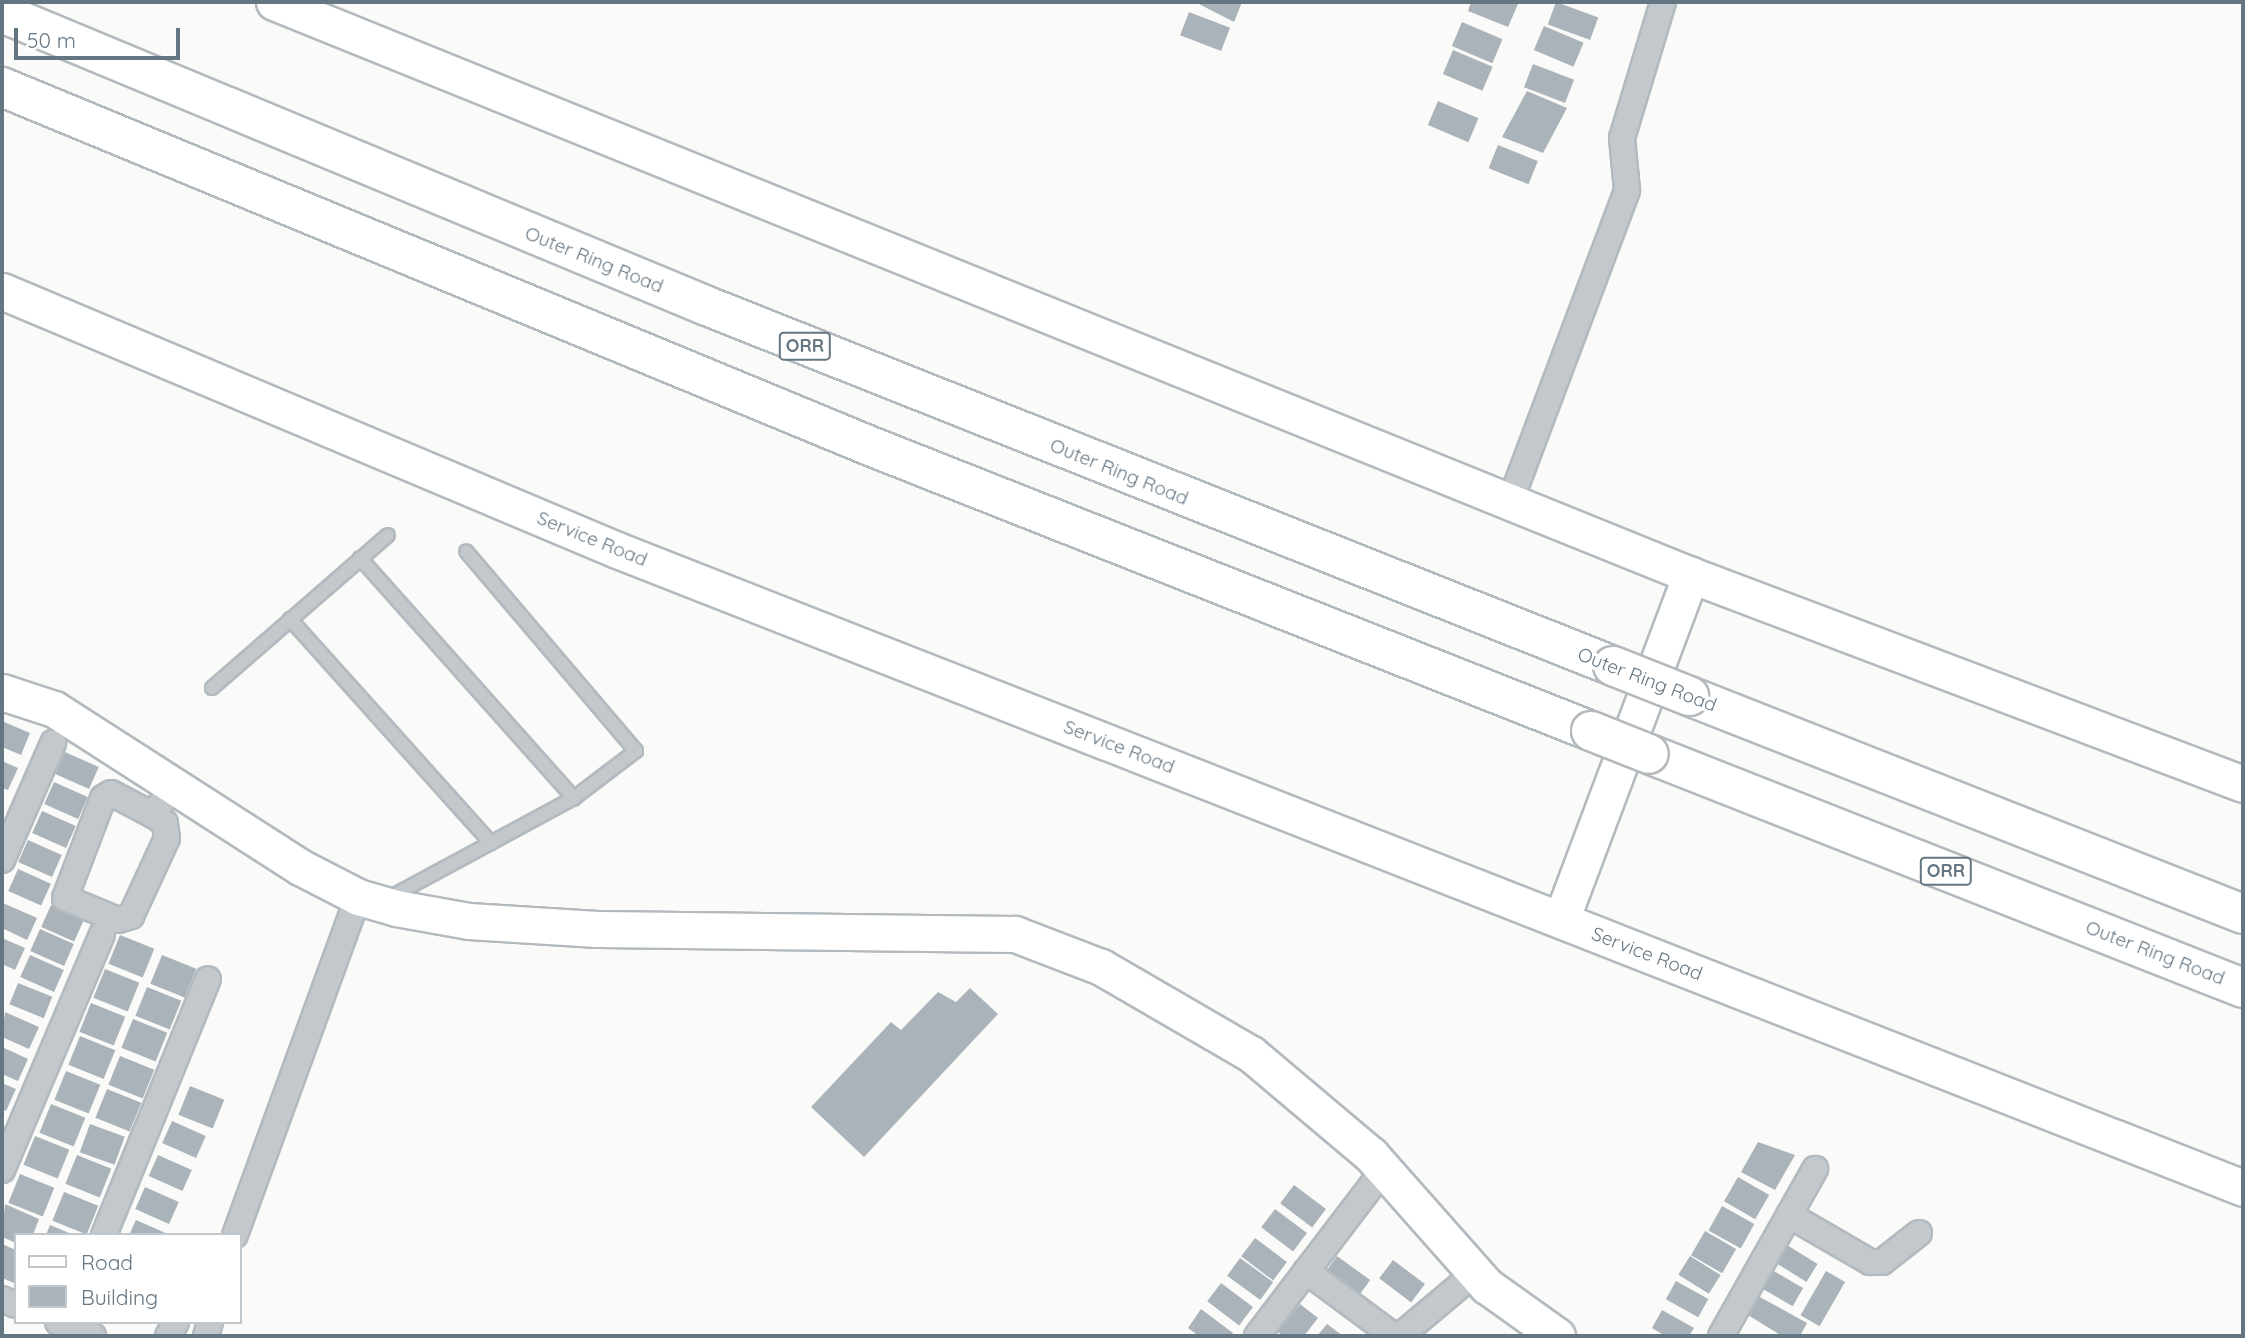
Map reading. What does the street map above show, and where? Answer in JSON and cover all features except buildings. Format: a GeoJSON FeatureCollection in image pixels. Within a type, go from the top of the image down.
{"type":"FeatureCollection","features":[{"type":"Feature","properties":{"kind":"highway","name":"Outer Ring Road"},"geometry":{"type":"LineString","coordinates":[[2,13],[744,321],[2243,914]]}},
{"type":"Feature","properties":{"kind":"highway","name":"Outer Ring Road"},"geometry":{"type":"LineString","coordinates":[[2,87],[865,444],[2243,988]]}},
{"type":"Feature","properties":{"kind":"main road"},"geometry":{"type":"LineString","coordinates":[[274,2],[1691,575],[2243,784]]}},
{"type":"Feature","properties":{"kind":"main road","name":"Service Road"},"geometry":{"type":"LineString","coordinates":[[2,291],[617,551],[2243,1188]]}},
{"type":"Feature","properties":{"kind":"main road"},"geometry":{"type":"LineString","coordinates":[[1561,920],[1691,575]]}},
{"type":"Feature","properties":{"kind":"main road"},"geometry":{"type":"LineString","coordinates":[[2,692],[54,709],[173,785],[368,900],[469,921],[597,929],[1015,934],[1101,967],[1251,1054],[1384,1169],[1475,1273],[1557,1336]]}},
{"type":"Feature","properties":{"kind":"street"},"geometry":{"type":"LineString","coordinates":[[1510,502],[1627,190],[1622,138],[1663,2]]}},
{"type":"Feature","properties":{"kind":"street"},"geometry":{"type":"LineString","coordinates":[[2,860],[53,743]]}},
{"type":"Feature","properties":{"kind":"street"},"geometry":{"type":"LineString","coordinates":[[153,815],[173,785]]}},
{"type":"Feature","properties":{"kind":"street"},"geometry":{"type":"LineString","coordinates":[[111,793],[153,815],[165,823],[167,838],[131,916],[118,920],[65,898],[103,798],[111,793]]}},
{"type":"Feature","properties":{"kind":"street"},"geometry":{"type":"LineString","coordinates":[[223,1233],[249,1185],[368,900]]}},
{"type":"Feature","properties":{"kind":"street"},"geometry":{"type":"LineString","coordinates":[[2,1170],[102,934]]}},
{"type":"Feature","properties":{"kind":"street"},"geometry":{"type":"LineString","coordinates":[[105,1233],[208,979]]}},
{"type":"Feature","properties":{"kind":"street"},"geometry":{"type":"LineString","coordinates":[[1257,1336],[1384,1169]]}},
{"type":"Feature","properties":{"kind":"street"},"geometry":{"type":"LineString","coordinates":[[1721,1336],[1815,1169]]}},
{"type":"Feature","properties":{"kind":"street"},"geometry":{"type":"LineString","coordinates":[[236,1233],[249,1185]]}},
{"type":"Feature","properties":{"kind":"street"},"geometry":{"type":"LineString","coordinates":[[1790,1215],[1870,1262],[1882,1262],[1919,1233]]}},
{"type":"Feature","properties":{"kind":"street"},"geometry":{"type":"LineString","coordinates":[[1306,1271],[1394,1336]]}},
{"type":"Feature","properties":{"kind":"street"},"geometry":{"type":"LineString","coordinates":[[1400,1336],[1475,1273]]}},
{"type":"Feature","properties":{"kind":"street"},"geometry":{"type":"LineString","coordinates":[[67,1324],[93,1336]]}},
{"type":"Feature","properties":{"kind":"lane"},"geometry":{"type":"LineString","coordinates":[[212,688],[388,535]]}},
{"type":"Feature","properties":{"kind":"lane"},"geometry":{"type":"LineString","coordinates":[[368,900],[491,843],[574,798],[636,751],[466,551]]}},
{"type":"Feature","properties":{"kind":"lane"},"geometry":{"type":"LineString","coordinates":[[360,558],[574,798]]}},
{"type":"Feature","properties":{"kind":"lane"},"geometry":{"type":"LineString","coordinates":[[290,619],[491,843]]}}]}
